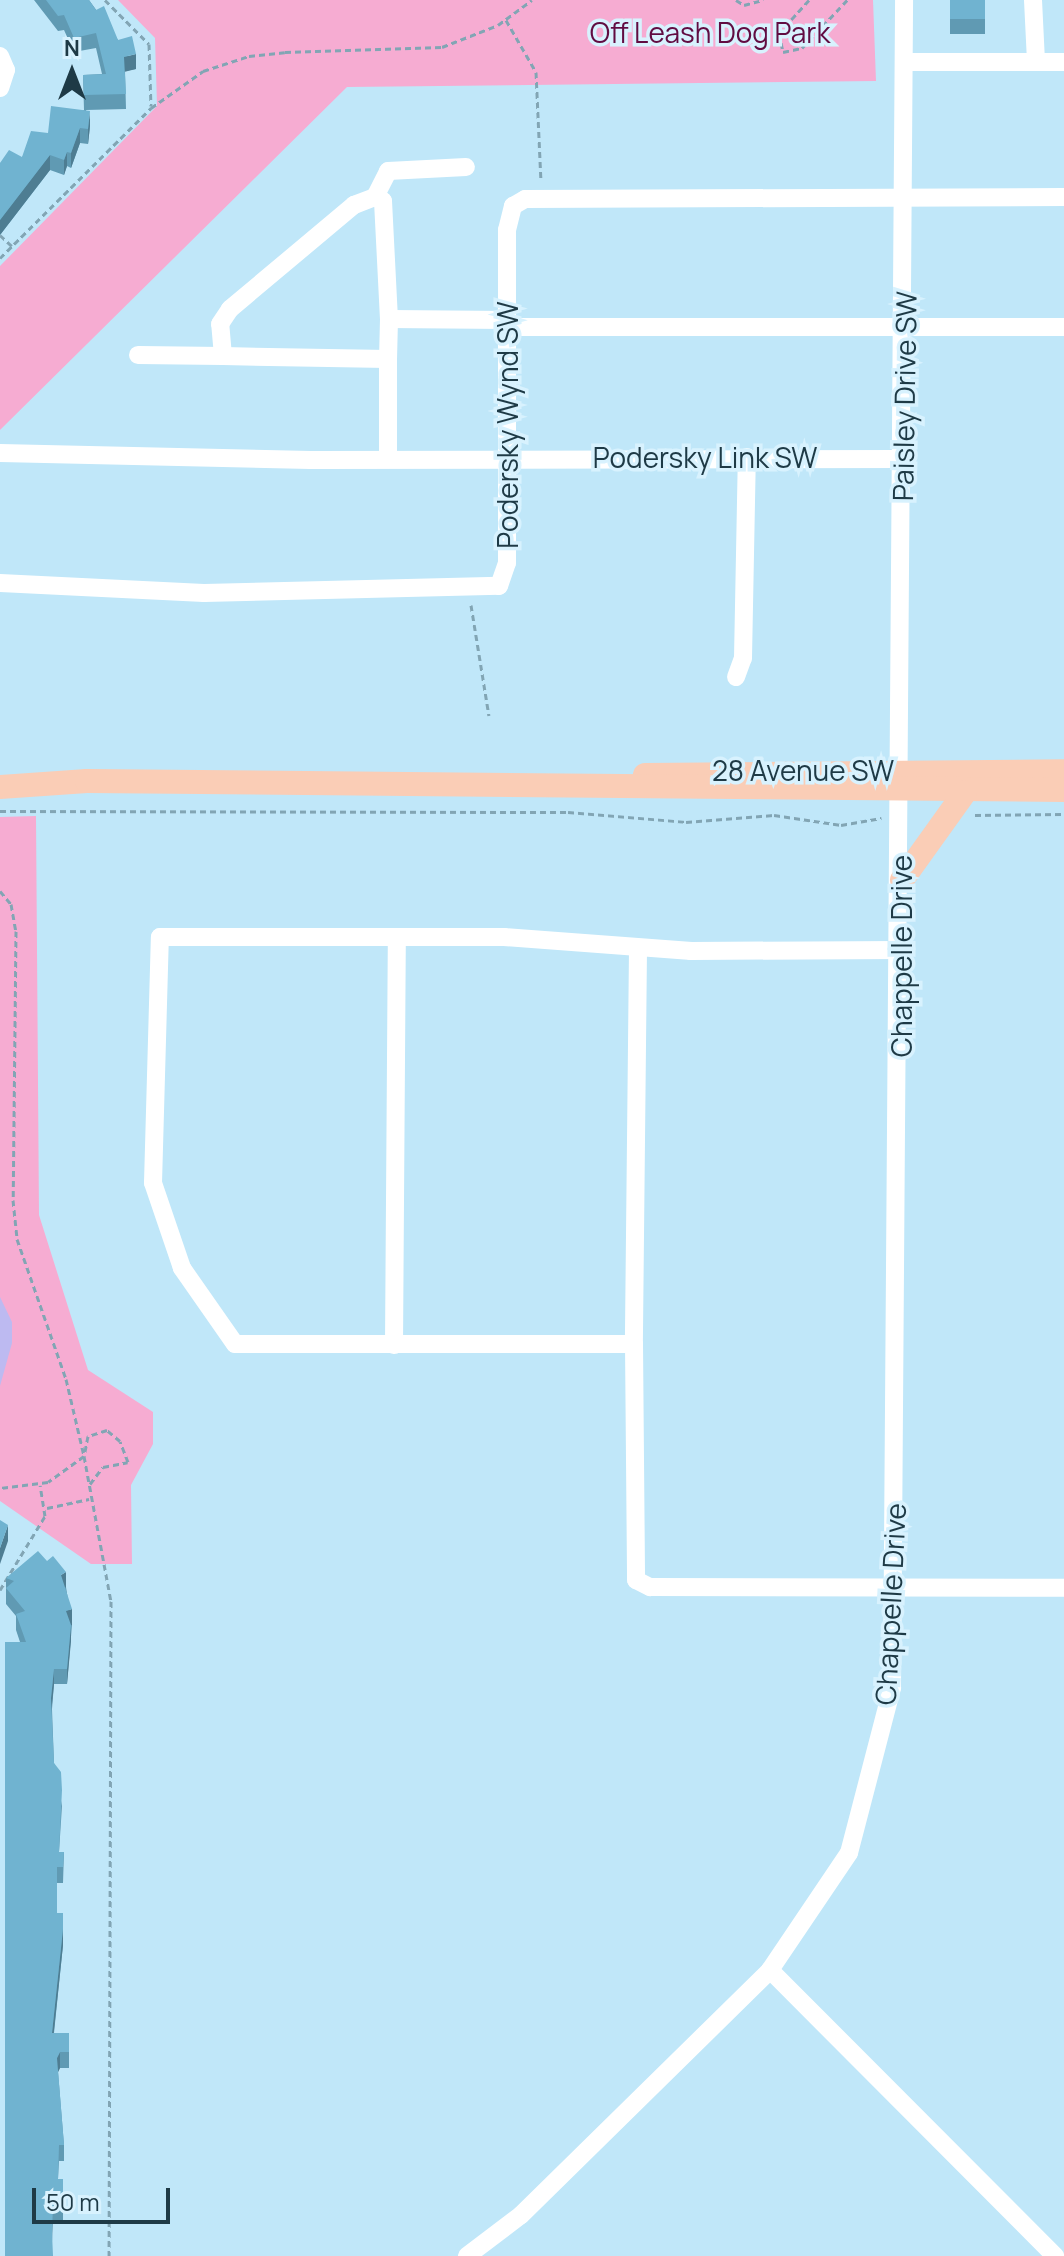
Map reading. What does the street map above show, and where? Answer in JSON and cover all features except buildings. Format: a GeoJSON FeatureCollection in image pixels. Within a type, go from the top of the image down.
{"type":"FeatureCollection","features":[{"type":"Feature","properties":{"kind":"main road","name":"28 Avenue SW"},"geometry":{"type":"LineString","coordinates":[[0,771],[87,781]]}},
{"type":"Feature","properties":{"kind":"main road","name":"28 Avenue SW"},"geometry":{"type":"LineString","coordinates":[[0,787],[87,781],[543,783],[901,780],[1064,771]]}},
{"type":"Feature","properties":{"kind":"main road","name":"28 Avenue SW"},"geometry":{"type":"LineString","coordinates":[[901,780],[965,792],[1064,790]]}},
{"type":"Feature","properties":{"kind":"main road"},"geometry":{"type":"LineString","coordinates":[[902,880],[965,792]]}},
{"type":"Feature","properties":{"kind":"street","name":"Paisley Drive SW"},"geometry":{"type":"LineString","coordinates":[[901,780],[906,326],[904,0]]}},
{"type":"Feature","properties":{"kind":"street"},"geometry":{"type":"LineString","coordinates":[[1033,0],[1036,62]]}},
{"type":"Feature","properties":{"kind":"street"},"geometry":{"type":"LineString","coordinates":[[0,56],[6,70],[0,88]]}},
{"type":"Feature","properties":{"kind":"street"},"geometry":{"type":"LineString","coordinates":[[906,62],[1064,62]]}},
{"type":"Feature","properties":{"kind":"street"},"geometry":{"type":"LineString","coordinates":[[223,356],[220,324],[230,309],[354,205],[375,197],[388,171],[466,167]]}},
{"type":"Feature","properties":{"kind":"street"},"geometry":{"type":"LineString","coordinates":[[375,197],[383,201],[389,319],[388,458]]}},
{"type":"Feature","properties":{"kind":"street","name":"Podersky Wynd SW"},"geometry":{"type":"LineString","coordinates":[[0,583],[94,584],[204,593],[499,586],[505,576],[508,216],[513,206],[541,197],[1064,197]]}},
{"type":"Feature","properties":{"kind":"street"},"geometry":{"type":"LineString","coordinates":[[389,319],[507,323],[1064,327]]}},
{"type":"Feature","properties":{"kind":"street"},"geometry":{"type":"LineString","coordinates":[[138,355],[388,359]]}},
{"type":"Feature","properties":{"kind":"street","name":"Podersky Link SW"},"geometry":{"type":"LineString","coordinates":[[0,453],[388,458],[903,459]]}},
{"type":"Feature","properties":{"kind":"street"},"geometry":{"type":"LineString","coordinates":[[736,677],[743,658],[747,457]]}},
{"type":"Feature","properties":{"kind":"street","name":"Chappelle Drive"},"geometry":{"type":"LineString","coordinates":[[467,2256],[521,2215],[770,1970],[849,1853],[892,1688],[901,780]]}},
{"type":"Feature","properties":{"kind":"street"},"geometry":{"type":"LineString","coordinates":[[634,1344],[235,1344],[182,1268],[164,1228],[153,1183],[160,937],[537,939],[638,949],[901,950]]}},
{"type":"Feature","properties":{"kind":"street"},"geometry":{"type":"LineString","coordinates":[[394,1345],[397,937]]}},
{"type":"Feature","properties":{"kind":"street"},"geometry":{"type":"LineString","coordinates":[[638,949],[634,1344],[636,1580],[650,1587],[1064,1588]]}},
{"type":"Feature","properties":{"kind":"street"},"geometry":{"type":"LineString","coordinates":[[770,1970],[1055,2256]]}},
{"type":"Feature","properties":{"kind":"path"},"geometry":{"type":"LineString","coordinates":[[105,0],[149,44],[151,108]]}},
{"type":"Feature","properties":{"kind":"path"},"geometry":{"type":"LineString","coordinates":[[0,258],[151,108],[183,81],[249,56],[416,51],[455,42],[506,20],[532,0]]}},
{"type":"Feature","properties":{"kind":"path"},"geometry":{"type":"LineString","coordinates":[[736,0],[744,5],[763,0]]}},
{"type":"Feature","properties":{"kind":"path"},"geometry":{"type":"LineString","coordinates":[[809,0],[779,33],[783,52],[802,48],[847,0]]}},
{"type":"Feature","properties":{"kind":"path"},"geometry":{"type":"LineString","coordinates":[[506,20],[532,59],[540,91],[541,197]]}},
{"type":"Feature","properties":{"kind":"path"},"geometry":{"type":"LineString","coordinates":[[0,235],[12,246]]}},
{"type":"Feature","properties":{"kind":"path"},"geometry":{"type":"LineString","coordinates":[[469,589],[489,716]]}},
{"type":"Feature","properties":{"kind":"path"},"geometry":{"type":"LineString","coordinates":[[0,811],[568,812],[686,822],[774,815],[841,825],[873,819]]}},
{"type":"Feature","properties":{"kind":"path"},"geometry":{"type":"LineString","coordinates":[[970,817],[1064,814]]}},
{"type":"Feature","properties":{"kind":"path"},"geometry":{"type":"LineString","coordinates":[[0,891],[11,904],[16,931],[13,1200],[17,1239],[66,1379],[90,1484],[89,1499],[111,1615],[109,2256]]}},
{"type":"Feature","properties":{"kind":"path"},"geometry":{"type":"LineString","coordinates":[[0,1488],[40,1485],[66,1473],[84,1456],[88,1436],[100,1429],[113,1435],[126,1453],[128,1462],[103,1467],[90,1484]]}},
{"type":"Feature","properties":{"kind":"path"},"geometry":{"type":"LineString","coordinates":[[0,1590],[47,1508],[40,1485]]}},
{"type":"Feature","properties":{"kind":"path"},"geometry":{"type":"LineString","coordinates":[[47,1508],[89,1499]]}},
{"type":"Feature","properties":{"kind":"green space","name":"Off Leash Dog Park"},"geometry":{"type":"Polygon","coordinates":[[[118,0],[873,0],[876,81],[347,87],[0,430],[0,266],[157,106],[155,38],[118,0]]]}},
{"type":"Feature","properties":{"kind":"green space"},"geometry":{"type":"Polygon","coordinates":[[[36,816],[39,1215],[88,1370],[153,1412],[153,1444],[131,1485],[132,1564],[91,1564],[0,1501],[0,817],[36,816]]]}},
{"type":"Feature","properties":{"kind":"water"},"geometry":{"type":"Polygon","coordinates":[[[0,1297],[12,1322],[12,1343],[0,1386],[0,1297]]]}}]}
